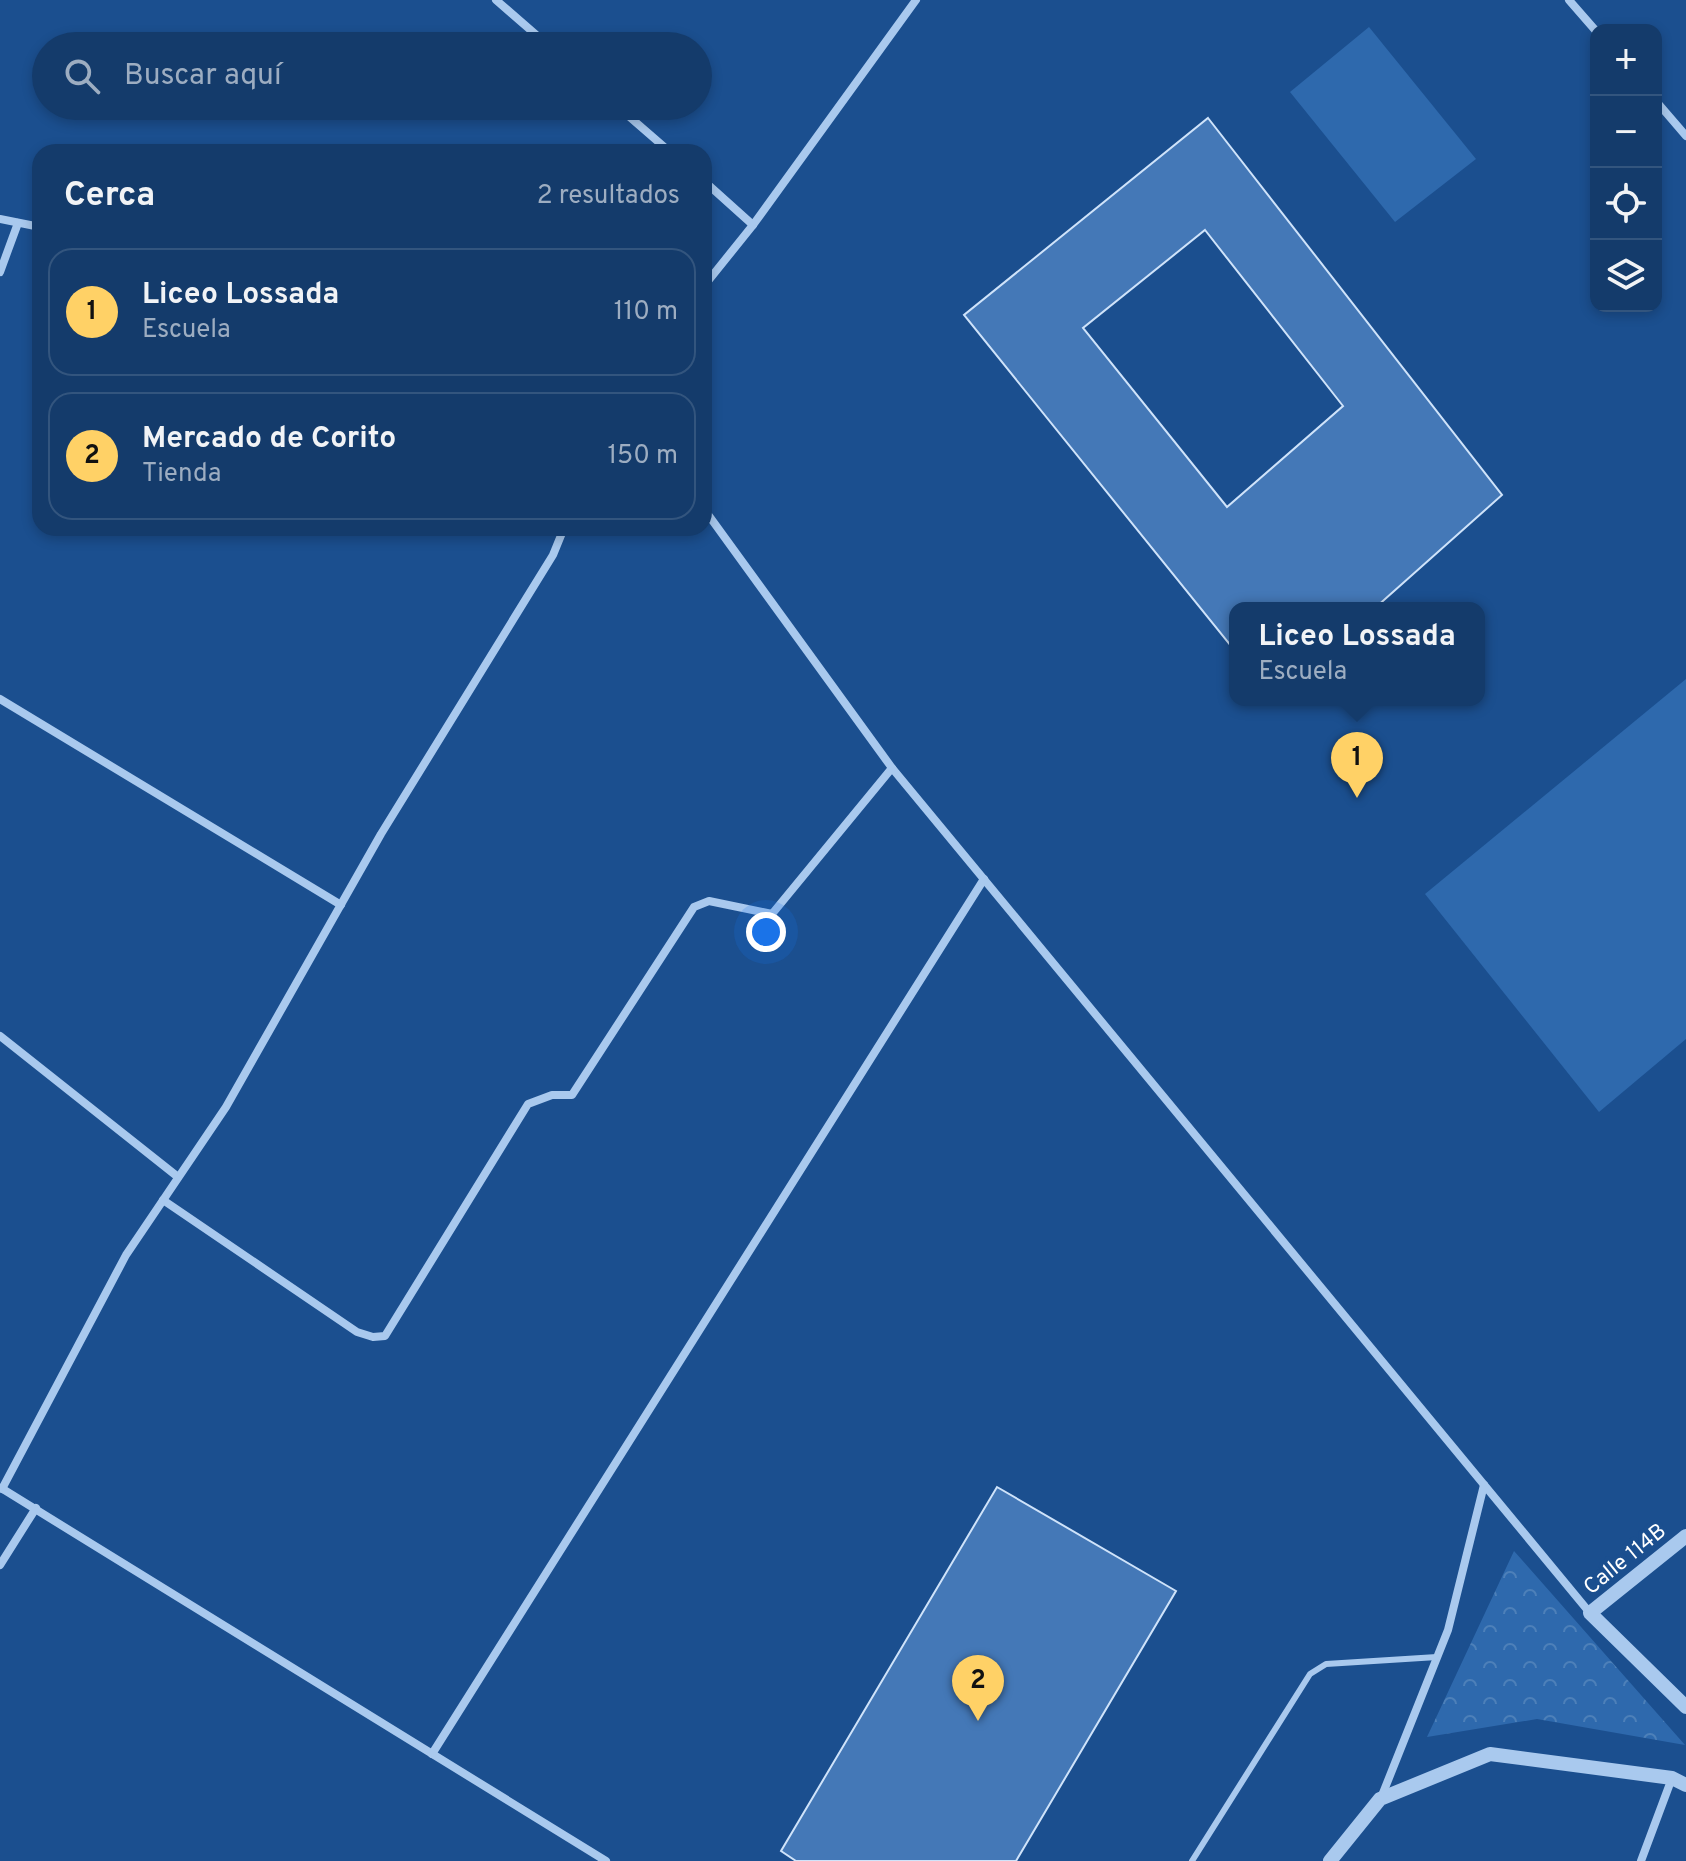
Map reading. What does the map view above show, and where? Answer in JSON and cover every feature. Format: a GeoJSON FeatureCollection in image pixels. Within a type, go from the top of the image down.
{"type":"FeatureCollection","features":[{"type":"Feature","properties":{"kind":"street"},"geometry":{"type":"LineString","coordinates":[[496,0],[533,32]]}},
{"type":"Feature","properties":{"kind":"street"},"geometry":{"type":"LineString","coordinates":[[712,276],[753,225],[916,0]]}},
{"type":"Feature","properties":{"kind":"street"},"geometry":{"type":"LineString","coordinates":[[1569,0],[1590,24]]}},
{"type":"Feature","properties":{"kind":"street"},"geometry":{"type":"LineString","coordinates":[[1662,108],[1686,136]]}},
{"type":"Feature","properties":{"kind":"street"},"geometry":{"type":"LineString","coordinates":[[633,120],[661,144]]}},
{"type":"Feature","properties":{"kind":"street"},"geometry":{"type":"LineString","coordinates":[[712,188],[753,225]]}},
{"type":"Feature","properties":{"kind":"street"},"geometry":{"type":"LineString","coordinates":[[0,219],[32,226]]}},
{"type":"Feature","properties":{"kind":"street"},"geometry":{"type":"LineString","coordinates":[[0,272],[18,223]]}},
{"type":"Feature","properties":{"kind":"street"},"geometry":{"type":"LineString","coordinates":[[712,520],[892,768],[1590,1613],[1686,1707]]}},
{"type":"Feature","properties":{"kind":"street"},"geometry":{"type":"LineString","coordinates":[[561,536],[553,555],[381,834],[226,1107],[126,1255],[1,1489],[606,1861]]}},
{"type":"Feature","properties":{"kind":"street"},"geometry":{"type":"LineString","coordinates":[[0,699],[341,905]]}},
{"type":"Feature","properties":{"kind":"street"},"geometry":{"type":"LineString","coordinates":[[163,1200],[357,1332],[373,1337],[385,1336],[528,1104],[552,1095],[572,1095],[694,907],[709,901],[772,914],[892,768]]}},
{"type":"Feature","properties":{"kind":"street"},"geometry":{"type":"LineString","coordinates":[[432,1754],[984,879]]}},
{"type":"Feature","properties":{"kind":"street"},"geometry":{"type":"LineString","coordinates":[[0,1036],[178,1177]]}},
{"type":"Feature","properties":{"kind":"street"},"geometry":{"type":"LineString","coordinates":[[1330,1861],[1380,1799],[1448,1630],[1484,1485]]}},
{"type":"Feature","properties":{"kind":"street"},"geometry":{"type":"LineString","coordinates":[[0,1565],[36,1508]]}},
{"type":"Feature","properties":{"kind":"street","name":"Calle 114B"},"geometry":{"type":"LineString","coordinates":[[1590,1613],[1686,1536]]}},
{"type":"Feature","properties":{"kind":"street"},"geometry":{"type":"LineString","coordinates":[[1380,1799],[1490,1754],[1679,1782],[1641,1861]]}},
{"type":"Feature","properties":{"kind":"lane"},"geometry":{"type":"LineString","coordinates":[[1192,1861],[1310,1674],[1326,1664],[1437,1657]]}},
{"type":"Feature","properties":{"kind":"green space"},"geometry":{"type":"Polygon","coordinates":[[[1369,27],[1476,159],[1395,222],[1290,92],[1369,27]]]}},
{"type":"Feature","properties":{"kind":"green space"},"geometry":{"type":"Polygon","coordinates":[[[1686,679],[1686,1039],[1599,1112],[1425,894],[1686,679]]]}},
{"type":"Feature","properties":{"kind":"green space"},"geometry":{"type":"Polygon","coordinates":[[[1514,1551],[1685,1745],[1537,1719],[1427,1737],[1514,1551]]]}},
{"type":"Feature","properties":{"kind":"building"},"geometry":{"type":"Polygon","coordinates":[[[1208,118],[1502,495],[1382,602],[1229,602],[1229,644],[964,315],[1208,118]],[[1205,230],[1083,328],[1227,507],[1343,406],[1205,230]]]}},
{"type":"Feature","properties":{"kind":"building"},"geometry":{"type":"Polygon","coordinates":[[[997,1487],[1176,1591],[1016,1861],[796,1861],[781,1851],[997,1487]]]}},
{"type":"Feature","properties":{"kind":"place","name":"Liceo Lossada"},"geometry":{"type":"Point","coordinates":[1357,798]}},
{"type":"Feature","properties":{"kind":"place","name":"Mercado de Corito"},"geometry":{"type":"Point","coordinates":[978,1721]}}]}
